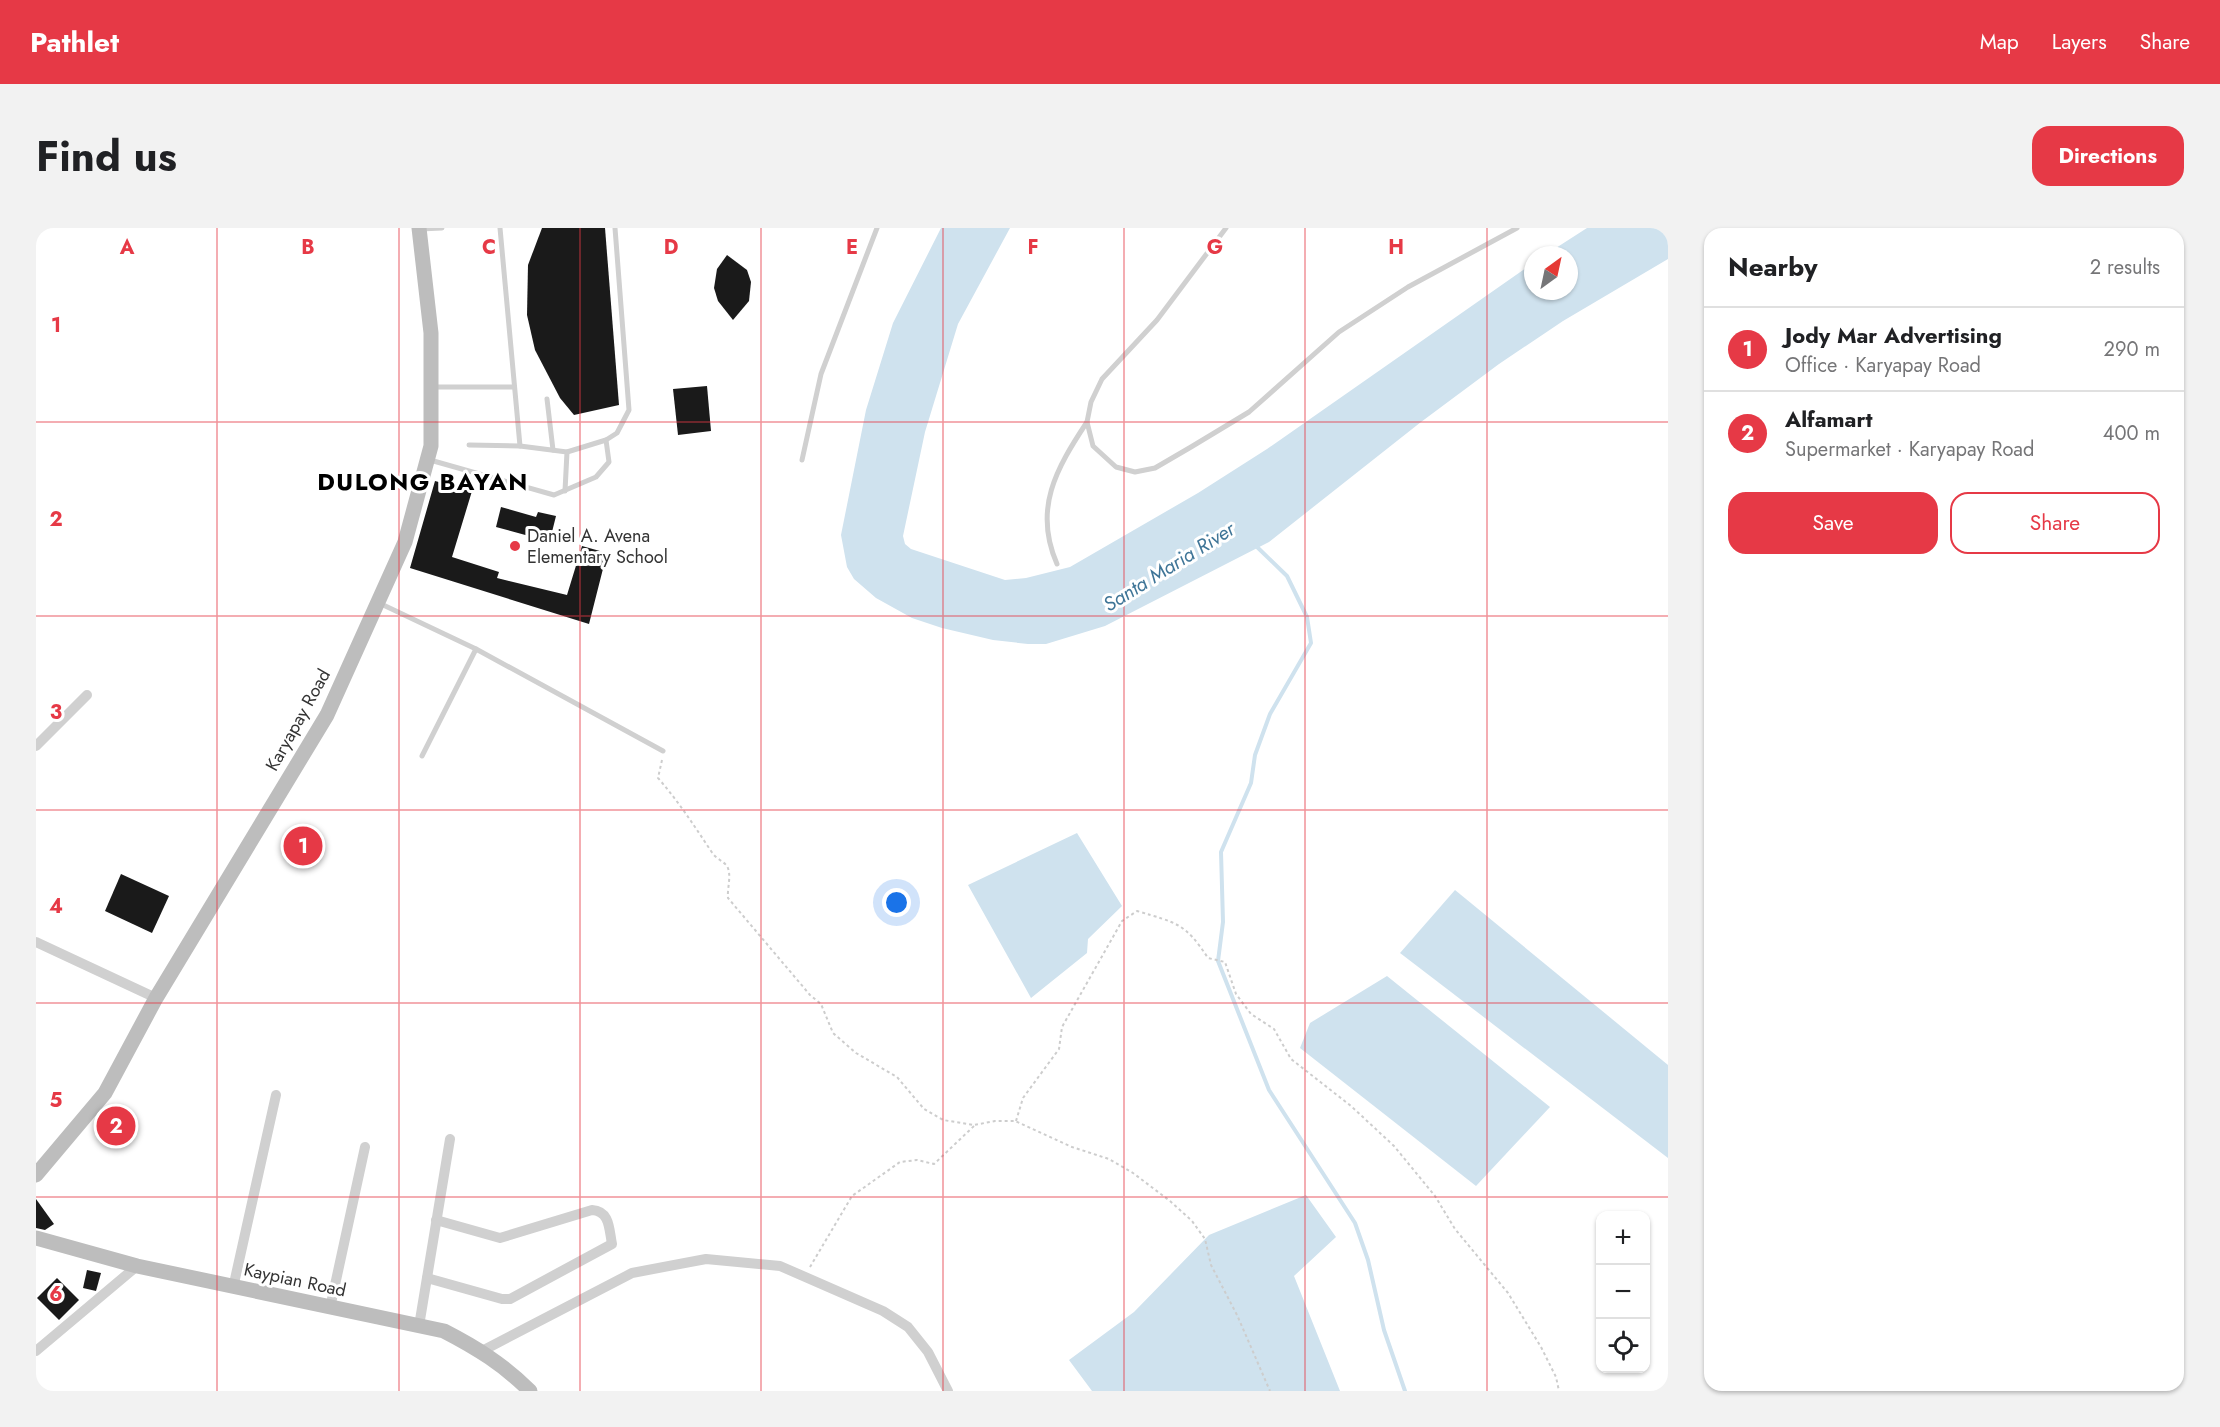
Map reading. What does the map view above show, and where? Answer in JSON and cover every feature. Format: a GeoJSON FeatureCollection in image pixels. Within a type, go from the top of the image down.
{"type":"FeatureCollection","features":[{"type":"Feature","properties":{"kind":"main road","name":"Karyapay Road"},"geometry":{"type":"LineString","coordinates":[[36,1175],[105,1093],[156,998],[327,715],[405,543],[431,446],[431,333],[419,229]]}},
{"type":"Feature","properties":{"kind":"main road","name":"Kaypian Road"},"geometry":{"type":"LineString","coordinates":[[36,1238],[137,1266],[233,1288],[444,1331],[482,1351],[530,1391]]}},
{"type":"Feature","properties":{"kind":"street"},"geometry":{"type":"LineString","coordinates":[[36,746],[87,695]]}},
{"type":"Feature","properties":{"kind":"street"},"geometry":{"type":"LineString","coordinates":[[36,942],[156,998]]}},
{"type":"Feature","properties":{"kind":"street"},"geometry":{"type":"LineString","coordinates":[[233,1288],[276,1095]]}},
{"type":"Feature","properties":{"kind":"street"},"geometry":{"type":"LineString","coordinates":[[419,1326],[450,1139]]}},
{"type":"Feature","properties":{"kind":"street"},"geometry":{"type":"LineString","coordinates":[[330,1308],[365,1146]]}},
{"type":"Feature","properties":{"kind":"street"},"geometry":{"type":"LineString","coordinates":[[427,1278],[502,1299],[510,1299],[612,1244],[608,1219],[598,1210],[500,1238],[436,1220]]}},
{"type":"Feature","properties":{"kind":"street"},"geometry":{"type":"LineString","coordinates":[[482,1351],[632,1273],[706,1259],[780,1266],[883,1311],[908,1327],[928,1352],[948,1391]]}},
{"type":"Feature","properties":{"kind":"street"},"geometry":{"type":"LineString","coordinates":[[36,1351],[137,1266]]}},
{"type":"Feature","properties":{"kind":"lane"},"geometry":{"type":"LineString","coordinates":[[419,229],[442,228]]}},
{"type":"Feature","properties":{"kind":"lane"},"geometry":{"type":"LineString","coordinates":[[500,228],[520,446]]}},
{"type":"Feature","properties":{"kind":"lane"},"geometry":{"type":"LineString","coordinates":[[469,445],[520,446],[567,452],[606,440],[617,433],[629,410],[615,228]]}},
{"type":"Feature","properties":{"kind":"lane"},"geometry":{"type":"LineString","coordinates":[[802,460],[821,374],[877,228]]}},
{"type":"Feature","properties":{"kind":"lane"},"geometry":{"type":"LineString","coordinates":[[1226,228],[1157,320],[1102,379],[1091,402],[1088,422],[1093,446],[1104,459],[1116,467],[1135,472],[1155,468],[1249,412],[1339,332],[1408,288],[1517,228]]}},
{"type":"Feature","properties":{"kind":"lane"},"geometry":{"type":"LineString","coordinates":[[431,387],[514,387]]}},
{"type":"Feature","properties":{"kind":"lane"},"geometry":{"type":"LineString","coordinates":[[547,399],[553,450]]}},
{"type":"Feature","properties":{"kind":"lane"},"geometry":{"type":"LineString","coordinates":[[1057,564],[1048,543],[1046,516],[1056,472],[1088,422]]}},
{"type":"Feature","properties":{"kind":"lane"},"geometry":{"type":"LineString","coordinates":[[428,459],[555,495],[596,477],[609,462],[606,440]]}},
{"type":"Feature","properties":{"kind":"lane"},"geometry":{"type":"LineString","coordinates":[[565,491],[567,452]]}},
{"type":"Feature","properties":{"kind":"lane"},"geometry":{"type":"LineString","coordinates":[[378,602],[476,649],[663,751]]}},
{"type":"Feature","properties":{"kind":"lane"},"geometry":{"type":"LineString","coordinates":[[422,756],[476,649]]}},
{"type":"Feature","properties":{"kind":"path"},"geometry":{"type":"LineString","coordinates":[[663,751],[658,778],[689,815],[715,857],[727,867],[730,878],[727,885],[728,898],[810,995],[821,1004],[833,1033],[856,1053],[897,1077],[924,1109],[943,1120],[974,1125],[995,1121],[1015,1121],[1072,1147],[1109,1159],[1133,1173],[1192,1221],[1205,1239],[1211,1265],[1237,1315],[1270,1391]]}},
{"type":"Feature","properties":{"kind":"path"},"geometry":{"type":"LineString","coordinates":[[1015,1121],[1023,1098],[1059,1049],[1062,1027],[1122,921],[1137,911],[1181,925],[1194,937],[1208,958],[1225,963],[1236,994],[1251,1014],[1274,1029],[1291,1059],[1351,1106],[1394,1146],[1435,1196],[1455,1229],[1508,1293],[1541,1347],[1556,1377],[1559,1391]]}},
{"type":"Feature","properties":{"kind":"path"},"geometry":{"type":"LineString","coordinates":[[804,1277],[852,1196],[900,1162],[917,1160],[934,1164],[974,1125]]}},
{"type":"Feature","properties":{"kind":"water","name":"Santa Maria River"},"geometry":{"type":"Polygon","coordinates":[[[941,228],[1010,228],[958,324],[925,432],[903,536],[905,544],[911,549],[1005,580],[1026,578],[1070,567],[1198,493],[1267,449],[1524,269],[1524,300],[1578,300],[1578,246],[1559,246],[1587,228],[1668,228],[1668,259],[1563,321],[1499,364],[1421,422],[1269,542],[1105,626],[1046,644],[993,640],[912,618],[876,598],[854,579],[847,567],[841,535],[866,410],[893,323],[941,228]]]}},
{"type":"Feature","properties":{"kind":"water"},"geometry":{"type":"Polygon","coordinates":[[[1077,833],[1122,906],[1088,939],[1087,953],[1031,998],[968,885],[1077,833]]]}},
{"type":"Feature","properties":{"kind":"water"},"geometry":{"type":"Polygon","coordinates":[[[1455,890],[1668,1065],[1668,1158],[1400,953],[1455,890]]]}},
{"type":"Feature","properties":{"kind":"water"},"geometry":{"type":"Polygon","coordinates":[[[1387,976],[1550,1107],[1476,1186],[1300,1048],[1310,1023],[1387,976]]]}},
{"type":"Feature","properties":{"kind":"water"},"geometry":{"type":"Polygon","coordinates":[[[1306,1195],[1336,1237],[1294,1276],[1340,1391],[1092,1391],[1069,1360],[1134,1312],[1209,1235],[1306,1195]]]}},
{"type":"Feature","properties":{"kind":"building"},"geometry":{"type":"Polygon","coordinates":[[[542,228],[605,228],[619,405],[574,415],[560,398],[535,350],[527,315],[528,265],[542,228]]]}},
{"type":"Feature","properties":{"kind":"building"},"geometry":{"type":"Polygon","coordinates":[[[727,255],[747,270],[751,282],[749,301],[733,320],[718,301],[714,288],[717,269],[727,255]]]}},
{"type":"Feature","properties":{"kind":"building"},"geometry":{"type":"Polygon","coordinates":[[[707,386],[711,431],[678,435],[673,389],[707,386]]]}},
{"type":"Feature","properties":{"kind":"building"},"geometry":{"type":"Polygon","coordinates":[[[435,481],[472,491],[452,557],[499,572],[497,578],[567,595],[582,546],[607,553],[589,624],[410,568],[435,481]]]}},
{"type":"Feature","properties":{"kind":"building"},"geometry":{"type":"Polygon","coordinates":[[[501,507],[536,517],[538,512],[556,516],[551,536],[531,531],[529,536],[496,527],[501,507]]]}},
{"type":"Feature","properties":{"kind":"building"},"geometry":{"type":"Polygon","coordinates":[[[121,874],[169,896],[152,933],[105,911],[121,874]]]}},
{"type":"Feature","properties":{"kind":"building"},"geometry":{"type":"Polygon","coordinates":[[[103,1110],[137,1125],[130,1141],[95,1126],[103,1110]]]}},
{"type":"Feature","properties":{"kind":"building"},"geometry":{"type":"Polygon","coordinates":[[[36,1199],[54,1224],[45,1230],[36,1228],[36,1199]]]}},
{"type":"Feature","properties":{"kind":"building"},"geometry":{"type":"Polygon","coordinates":[[[87,1270],[101,1273],[96,1291],[83,1288],[87,1270]]]}},
{"type":"Feature","properties":{"kind":"building"},"geometry":{"type":"Polygon","coordinates":[[[57,1278],[79,1300],[59,1320],[37,1298],[57,1278]]]}},
{"type":"Feature","properties":{"kind":"waterway"},"geometry":{"type":"LineString","coordinates":[[1256,546],[1287,576],[1307,617],[1311,643],[1270,714],[1255,755],[1251,783],[1221,852],[1223,922],[1218,961],[1269,1090],[1355,1223],[1368,1260],[1384,1330],[1405,1391]]}},
{"type":"Feature","properties":{"kind":"place","name":"Daniel A. Avena Elementary School"},"geometry":{"type":"Point","coordinates":[515,546]}},
{"type":"Feature","properties":{"kind":"place","name":"Jody Mar Advertising"},"geometry":{"type":"Point","coordinates":[303,846]}},
{"type":"Feature","properties":{"kind":"place","name":"Alfamart"},"geometry":{"type":"Point","coordinates":[116,1126]}},
{"type":"Feature","properties":{"kind":"district","name":"DULONG BAYAN"},"geometry":{"type":"Point","coordinates":[423,481]}}]}
